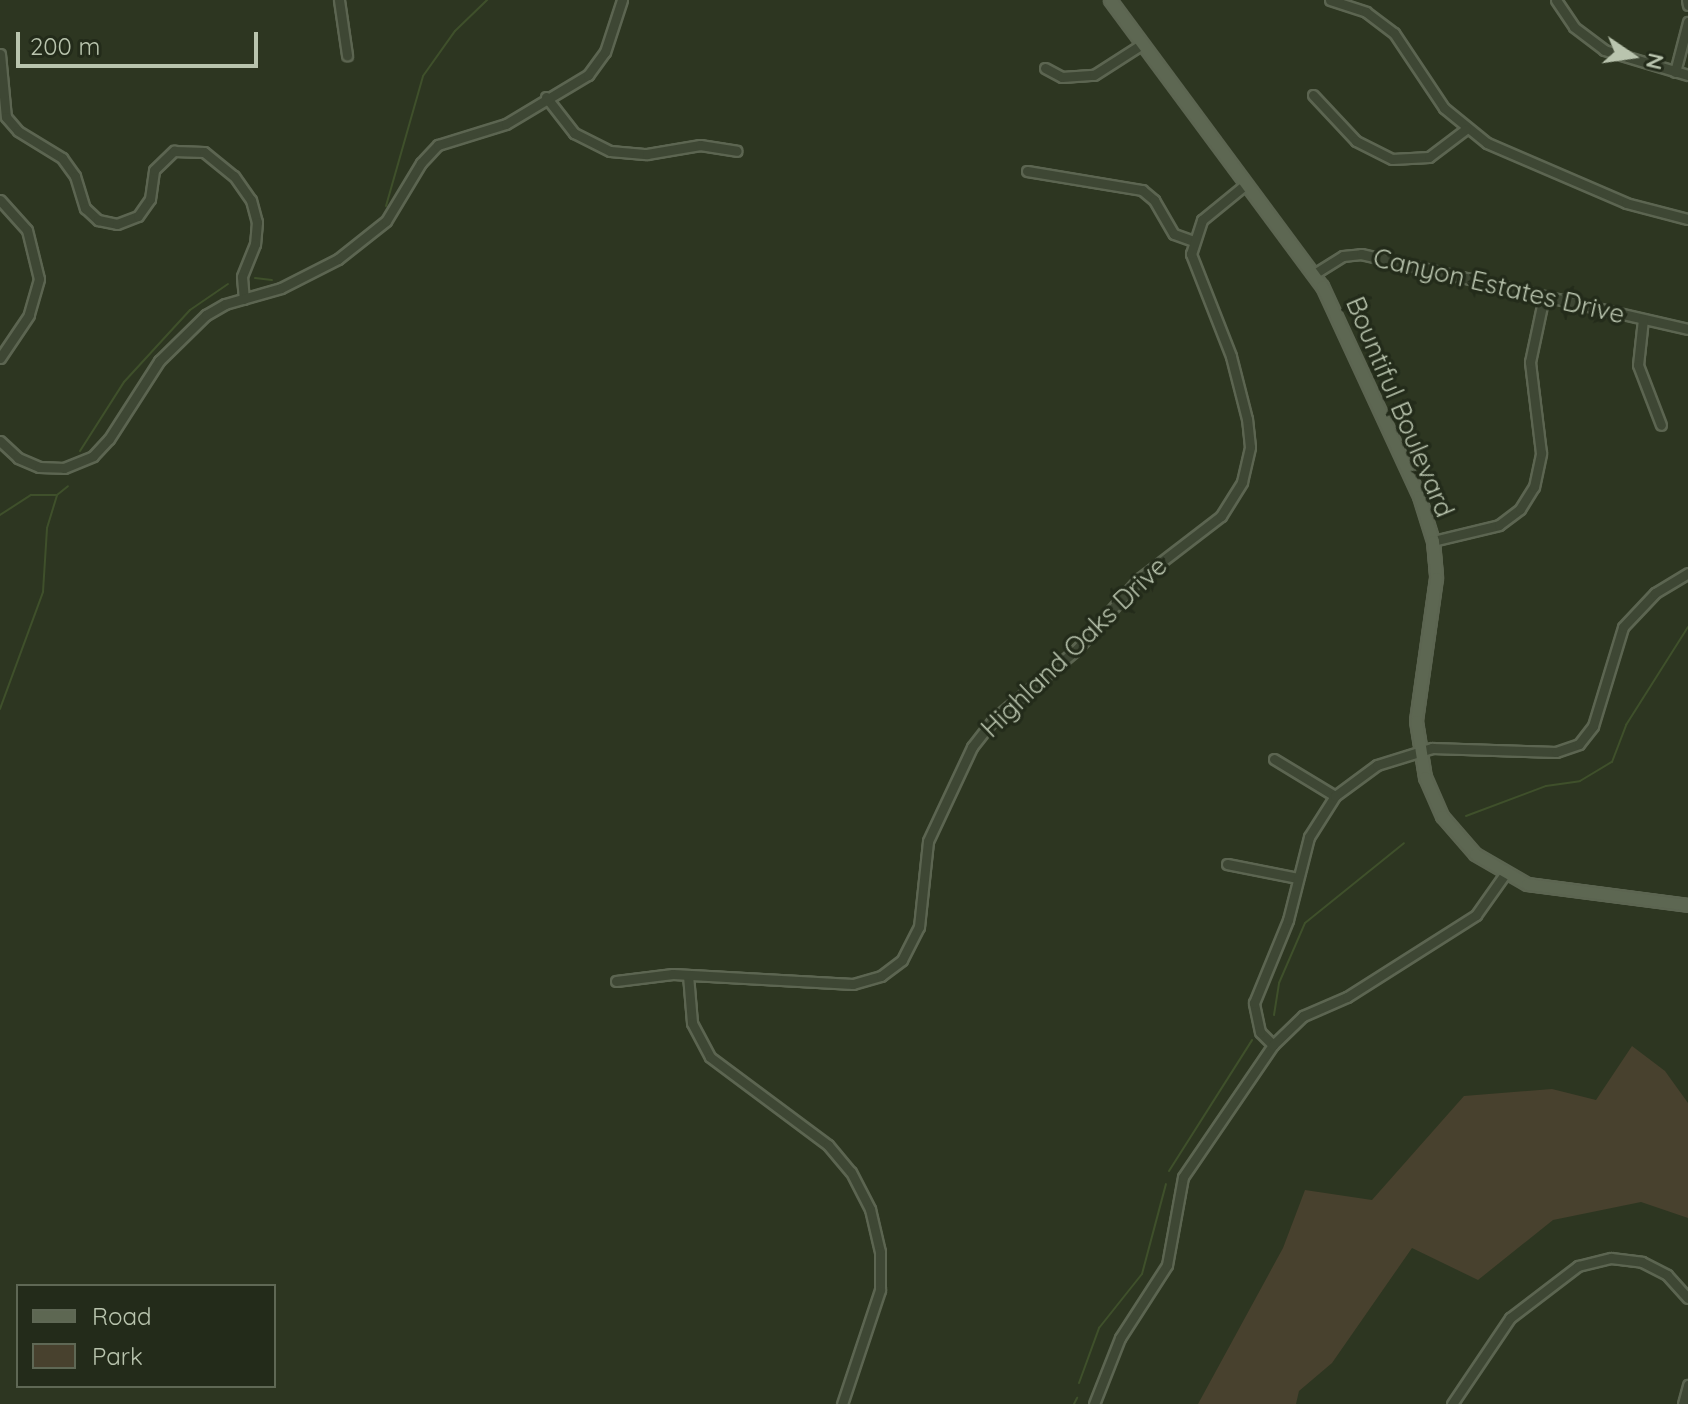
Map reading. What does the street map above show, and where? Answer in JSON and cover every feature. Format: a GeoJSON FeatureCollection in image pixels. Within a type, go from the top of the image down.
{"type":"FeatureCollection","features":[{"type":"Feature","properties":{"kind":"main road","name":"Bountiful Boulevard"},"geometry":{"type":"LineString","coordinates":[[1110,0],[1314,274],[1350,340],[1419,496],[1433,541],[1434,610],[1416,707],[1419,752],[1430,791],[1450,827],[1475,854],[1505,874],[1551,890],[1607,892],[1688,904]]}},
{"type":"Feature","properties":{"kind":"street"},"geometry":{"type":"LineString","coordinates":[[339,0],[347,55]]}},
{"type":"Feature","properties":{"kind":"street"},"geometry":{"type":"LineString","coordinates":[[0,441],[18,458],[39,467],[64,468],[85,461],[109,439],[138,388],[168,350],[206,315],[304,278],[363,241],[392,214],[421,163],[438,145],[457,135],[499,127],[546,97],[576,84],[598,64],[622,0]]}},
{"type":"Feature","properties":{"kind":"street"},"geometry":{"type":"LineString","coordinates":[[1330,0],[1366,12],[1394,33],[1432,94],[1466,129],[1509,154],[1626,203],[1688,219]]}},
{"type":"Feature","properties":{"kind":"street"},"geometry":{"type":"LineString","coordinates":[[1556,0],[1568,20],[1598,46],[1688,75]]}},
{"type":"Feature","properties":{"kind":"street"},"geometry":{"type":"LineString","coordinates":[[1675,72],[1688,22]]}},
{"type":"Feature","properties":{"kind":"street"},"geometry":{"type":"LineString","coordinates":[[1045,68],[1062,77],[1094,75],[1141,45]]}},
{"type":"Feature","properties":{"kind":"street"},"geometry":{"type":"LineString","coordinates":[[0,54],[6,117],[18,131],[62,158],[75,176],[85,208],[98,220],[117,224],[138,216],[150,199],[158,164],[174,151],[204,152],[234,176],[251,200],[257,222],[255,244],[242,273],[244,299]]}},
{"type":"Feature","properties":{"kind":"street"},"geometry":{"type":"LineString","coordinates":[[1313,95],[1356,141],[1392,159],[1429,157],[1466,129]]}},
{"type":"Feature","properties":{"kind":"street"},"geometry":{"type":"LineString","coordinates":[[546,97],[574,133],[610,151],[647,154],[700,145],[737,151]]}},
{"type":"Feature","properties":{"kind":"street"},"geometry":{"type":"LineString","coordinates":[[1027,171],[1137,188],[1154,200],[1174,234],[1193,241],[1202,220],[1246,184]]}},
{"type":"Feature","properties":{"kind":"street"},"geometry":{"type":"LineString","coordinates":[[0,200],[27,230],[39,279],[29,315],[0,358]]}},
{"type":"Feature","properties":{"kind":"street","name":"Highland Oaks Drive"},"geometry":{"type":"LineString","coordinates":[[616,981],[688,975],[853,984],[896,966],[919,927],[928,841],[979,736],[1077,649],[1139,579],[1230,505],[1247,469],[1249,428],[1226,339],[1193,265],[1193,241]]}},
{"type":"Feature","properties":{"kind":"street","name":"Canyon Estates Drive"},"geometry":{"type":"LineString","coordinates":[[1314,274],[1337,258],[1355,254],[1688,329]]}},
{"type":"Feature","properties":{"kind":"street"},"geometry":{"type":"LineString","coordinates":[[1433,541],[1499,525],[1520,509],[1534,487],[1541,453],[1530,362],[1544,296]]}},
{"type":"Feature","properties":{"kind":"street"},"geometry":{"type":"LineString","coordinates":[[1643,319],[1638,365],[1661,425]]}},
{"type":"Feature","properties":{"kind":"street"},"geometry":{"type":"LineString","coordinates":[[1273,1045],[1260,1032],[1254,1003],[1284,933],[1309,837],[1335,796],[1369,769],[1419,752],[1453,745],[1556,752],[1579,744],[1593,726],[1623,627],[1655,593],[1688,573]]}},
{"type":"Feature","properties":{"kind":"street"},"geometry":{"type":"LineString","coordinates":[[1274,759],[1311,777],[1335,796]]}},
{"type":"Feature","properties":{"kind":"street"},"geometry":{"type":"LineString","coordinates":[[1227,864],[1298,878]]}},
{"type":"Feature","properties":{"kind":"street"},"geometry":{"type":"LineString","coordinates":[[1094,1404],[1125,1329],[1167,1265],[1183,1177],[1273,1045],[1303,1016],[1347,997],[1476,915],[1505,874]]}},
{"type":"Feature","properties":{"kind":"street"},"geometry":{"type":"LineString","coordinates":[[688,975],[692,1023],[710,1057],[828,1145],[851,1172],[870,1209],[880,1252],[880,1290],[842,1404]]}},
{"type":"Feature","properties":{"kind":"street"},"geometry":{"type":"LineString","coordinates":[[1452,1404],[1510,1318],[1545,1286],[1578,1266],[1611,1258],[1642,1262],[1667,1275],[1688,1298]]}},
{"type":"Feature","properties":{"kind":"street"},"geometry":{"type":"LineString","coordinates":[[1683,1404],[1688,1385]]}},
{"type":"Feature","properties":{"kind":"green space"},"geometry":{"type":"Polygon","coordinates":[[[1632,1046],[1665,1071],[1688,1103],[1688,1218],[1641,1202],[1553,1220],[1478,1280],[1412,1248],[1332,1363],[1299,1391],[1296,1404],[1198,1404],[1283,1248],[1305,1190],[1372,1200],[1464,1096],[1552,1089],[1596,1100],[1632,1046]]]}},
{"type":"Feature","properties":{"kind":"waterway"},"geometry":{"type":"LineString","coordinates":[[386,206],[423,76],[455,31],[487,0]]}},
{"type":"Feature","properties":{"kind":"waterway"},"geometry":{"type":"LineString","coordinates":[[255,278],[272,280]]}},
{"type":"Feature","properties":{"kind":"waterway"},"geometry":{"type":"LineString","coordinates":[[80,451],[124,382],[190,310],[228,284]]}},
{"type":"Feature","properties":{"kind":"waterway"},"geometry":{"type":"LineString","coordinates":[[0,515],[31,495],[57,495],[68,486]]}},
{"type":"Feature","properties":{"kind":"waterway"},"geometry":{"type":"LineString","coordinates":[[0,709],[43,592],[47,528],[57,495]]}},
{"type":"Feature","properties":{"kind":"waterway"},"geometry":{"type":"LineString","coordinates":[[1466,816],[1546,786],[1580,781],[1612,762],[1626,725],[1688,627]]}},
{"type":"Feature","properties":{"kind":"waterway"},"geometry":{"type":"LineString","coordinates":[[1274,1015],[1279,983],[1305,923],[1404,843]]}},
{"type":"Feature","properties":{"kind":"waterway"},"geometry":{"type":"LineString","coordinates":[[1169,1171],[1252,1040]]}},
{"type":"Feature","properties":{"kind":"waterway"},"geometry":{"type":"LineString","coordinates":[[1079,1383],[1099,1328],[1142,1274],[1166,1184]]}},
{"type":"Feature","properties":{"kind":"waterway"},"geometry":{"type":"LineString","coordinates":[[1074,1404],[1077,1398]]}}]}
